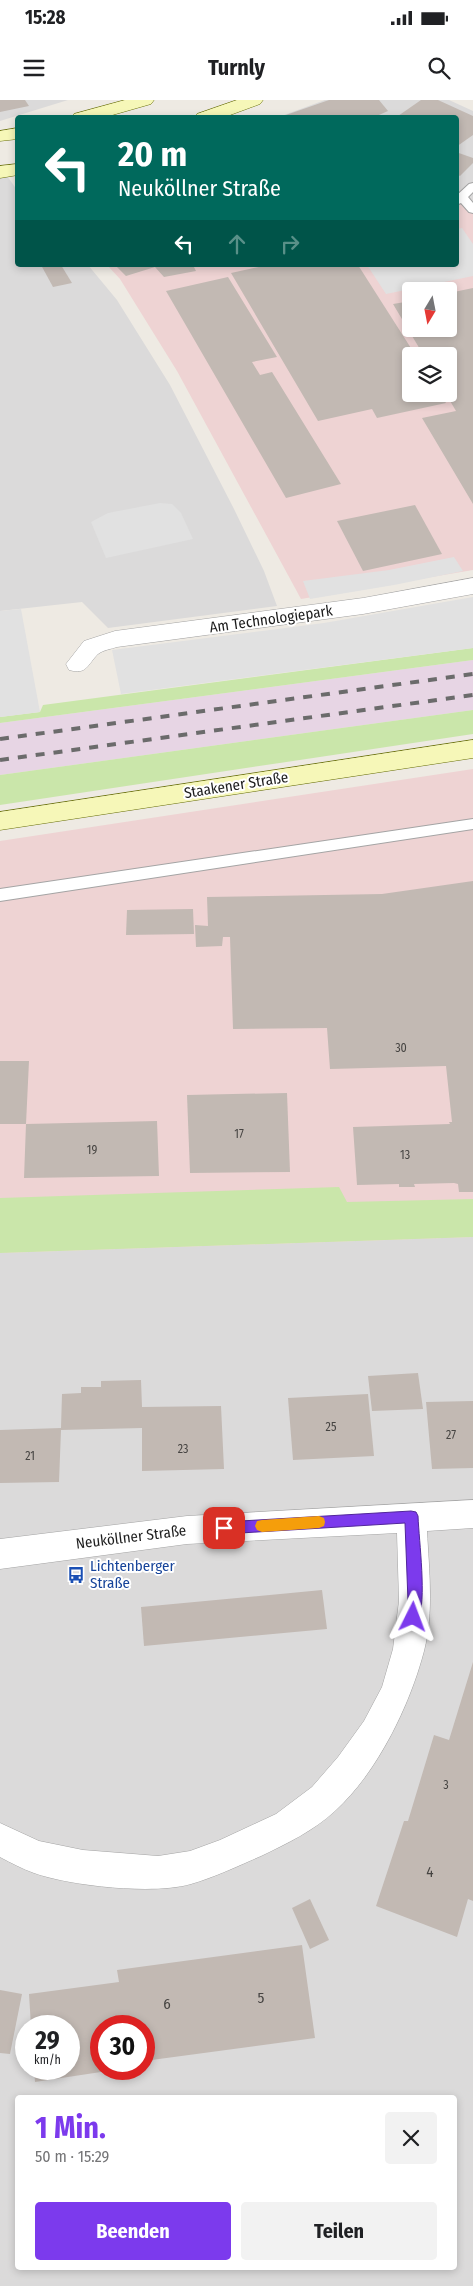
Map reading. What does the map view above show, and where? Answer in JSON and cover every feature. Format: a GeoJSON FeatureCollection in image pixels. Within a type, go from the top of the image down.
{"type":"FeatureCollection","features":[{"type":"Feature","properties":{"kind":"street"},"geometry":{"type":"LineString","coordinates":[[91,115],[145,100]]}},
{"type":"Feature","properties":{"kind":"street"},"geometry":{"type":"LineString","coordinates":[[217,115],[254,100]]}},
{"type":"Feature","properties":{"kind":"street"},"geometry":{"type":"LineString","coordinates":[[0,136],[15,134]]}},
{"type":"Feature","properties":{"kind":"street"},"geometry":{"type":"LineString","coordinates":[[0,172],[15,170]]}},
{"type":"Feature","properties":{"kind":"street","name":"Am Technologiepark"},"geometry":{"type":"LineString","coordinates":[[77,664],[92,648],[115,639],[353,607],[473,586]]}},
{"type":"Feature","properties":{"kind":"street","name":"Staakener Straße"},"geometry":{"type":"LineString","coordinates":[[0,822],[473,749]]}},
{"type":"Feature","properties":{"kind":"street","name":"Neuköllner Straße"},"geometry":{"type":"LineString","coordinates":[[0,1554],[187,1530],[473,1514]]}},
{"type":"Feature","properties":{"kind":"street"},"geometry":{"type":"LineString","coordinates":[[0,1840],[36,1857],[100,1869],[158,1873],[190,1868],[226,1855],[288,1826],[324,1799],[350,1769],[376,1732],[396,1692],[409,1649],[415,1601],[411,1516]]}},
{"type":"Feature","properties":{"kind":"lane"},"geometry":{"type":"LineString","coordinates":[[473,186],[459,199],[473,210]]}},
{"type":"Feature","properties":{"kind":"lane"},"geometry":{"type":"LineString","coordinates":[[0,895],[473,824]]}},
{"type":"Feature","properties":{"kind":"shaded area"},"geometry":{"type":"Polygon","coordinates":[[[0,100],[68,100],[15,115],[0,121],[0,100]]]}},
{"type":"Feature","properties":{"kind":"shaded area"},"geometry":{"type":"Polygon","coordinates":[[[325,100],[449,100],[473,111],[473,209],[459,203],[459,115],[284,115],[325,100]]]}},
{"type":"Feature","properties":{"kind":"shaded area"},"geometry":{"type":"Polygon","coordinates":[[[0,166],[15,187],[15,267],[90,267],[117,300],[170,385],[234,509],[264,571],[277,606],[108,628],[82,602],[0,611],[0,166]]]}},
{"type":"Feature","properties":{"kind":"shaded area"},"geometry":{"type":"Polygon","coordinates":[[[462,197],[473,213],[473,570],[301,599],[177,371],[120,279],[109,267],[459,267],[459,200],[462,197]]]}},
{"type":"Feature","properties":{"kind":"shaded area"},"geometry":{"type":"Polygon","coordinates":[[[459,228],[462,228],[473,244],[473,276],[444,282],[402,282],[402,291],[386,294],[368,267],[459,267],[459,228]]]}},
{"type":"Feature","properties":{"kind":"shaded area"},"geometry":{"type":"Polygon","coordinates":[[[160,503],[172,504],[181,513],[193,539],[106,558],[91,522],[108,513],[160,503]]]}},
{"type":"Feature","properties":{"kind":"shaded area"},"geometry":{"type":"Polygon","coordinates":[[[454,557],[463,571],[310,599],[303,581],[389,570],[454,557]]]}},
{"type":"Feature","properties":{"kind":"shaded area"},"geometry":{"type":"Polygon","coordinates":[[[473,597],[473,648],[121,694],[112,650],[324,623],[473,597]]]}},
{"type":"Feature","properties":{"kind":"shaded area"},"geometry":{"type":"Polygon","coordinates":[[[21,609],[40,712],[0,717],[0,611],[21,609]]]}},
{"type":"Feature","properties":{"kind":"shaded area"},"geometry":{"type":"Polygon","coordinates":[[[473,660],[473,710],[0,775],[0,723],[473,660]]]}},
{"type":"Feature","properties":{"kind":"shaded area"},"geometry":{"type":"Polygon","coordinates":[[[473,769],[473,1237],[0,1253],[0,841],[473,769]]]}},
{"type":"Feature","properties":{"kind":"shaded area"},"geometry":{"type":"Polygon","coordinates":[[[473,1237],[473,2286],[0,2286],[0,1253],[473,1237]]]}},
{"type":"Feature","properties":{"kind":"green space"},"geometry":{"type":"Polygon","coordinates":[[[473,648],[473,660],[0,723],[0,717],[40,712],[43,705],[473,648]]]}},
{"type":"Feature","properties":{"kind":"green space"},"geometry":{"type":"Polygon","coordinates":[[[473,710],[473,734],[0,805],[0,775],[473,710]]]}},
{"type":"Feature","properties":{"kind":"green space"},"geometry":{"type":"Polygon","coordinates":[[[339,1187],[347,1202],[473,1199],[473,1237],[0,1253],[0,1198],[339,1187]]]}},
{"type":"Feature","properties":{"kind":"building"},"geometry":{"type":"Polygon","coordinates":[[[0,100],[25,100],[29,106],[0,112],[0,100]]]}},
{"type":"Feature","properties":{"kind":"building"},"geometry":{"type":"Polygon","coordinates":[[[329,100],[379,100],[388,111],[379,115],[286,115],[329,100]]]}},
{"type":"Feature","properties":{"kind":"building"},"geometry":{"type":"Polygon","coordinates":[[[421,100],[438,100],[473,116],[473,135],[459,145],[459,115],[399,115],[421,100]]]}},
{"type":"Feature","properties":{"kind":"building"},"geometry":{"type":"Polygon","coordinates":[[[459,153],[473,158],[473,163],[460,176],[459,153]]]}},
{"type":"Feature","properties":{"kind":"building"},"geometry":{"type":"Polygon","coordinates":[[[42,267],[62,267],[72,283],[53,287],[42,267]]]}},
{"type":"Feature","properties":{"kind":"building"},"geometry":{"type":"Polygon","coordinates":[[[117,267],[155,267],[126,276],[117,267]]]}},
{"type":"Feature","properties":{"kind":"building"},"geometry":{"type":"Polygon","coordinates":[[[155,267],[194,267],[196,271],[164,277],[155,267]]]}},
{"type":"Feature","properties":{"kind":"building"},"geometry":{"type":"Polygon","coordinates":[[[259,267],[359,267],[402,334],[402,338],[405,338],[410,347],[402,347],[402,402],[446,403],[377,418],[372,409],[318,421],[231,273],[259,267]]]}},
{"type":"Feature","properties":{"kind":"building"},"geometry":{"type":"Polygon","coordinates":[[[228,277],[277,357],[252,362],[260,375],[272,372],[341,484],[286,498],[166,291],[228,277]]]}},
{"type":"Feature","properties":{"kind":"building"},"geometry":{"type":"Polygon","coordinates":[[[473,288],[473,504],[422,418],[456,411],[451,402],[457,402],[457,347],[419,347],[413,338],[458,338],[458,291],[473,288]]]}},
{"type":"Feature","properties":{"kind":"building"},"geometry":{"type":"Polygon","coordinates":[[[402,302],[402,319],[393,304],[402,302]]]}},
{"type":"Feature","properties":{"kind":"building"},"geometry":{"type":"Polygon","coordinates":[[[415,505],[442,554],[363,571],[337,521],[415,505]]]}},
{"type":"Feature","properties":{"kind":"building"},"geometry":{"type":"Polygon","coordinates":[[[473,881],[473,1192],[459,1192],[458,1184],[454,1183],[414,1184],[415,1187],[399,1187],[399,1184],[357,1185],[353,1127],[450,1124],[449,1122],[452,1122],[446,1066],[330,1069],[327,1028],[233,1029],[230,937],[223,937],[222,946],[196,947],[195,925],[208,926],[207,897],[382,894],[473,881]]]}},
{"type":"Feature","properties":{"kind":"building"},"geometry":{"type":"Polygon","coordinates":[[[193,909],[194,934],[126,935],[127,910],[193,909]]]}},
{"type":"Feature","properties":{"kind":"building"},"geometry":{"type":"Polygon","coordinates":[[[0,1061],[29,1061],[26,1124],[0,1124],[0,1061]]]}},
{"type":"Feature","properties":{"kind":"building"},"geometry":{"type":"Polygon","coordinates":[[[287,1093],[290,1172],[190,1173],[187,1095],[287,1093]]]}},
{"type":"Feature","properties":{"kind":"building"},"geometry":{"type":"Polygon","coordinates":[[[157,1121],[159,1176],[24,1178],[26,1124],[157,1121]]]}},
{"type":"Feature","properties":{"kind":"building"},"geometry":{"type":"Polygon","coordinates":[[[418,1373],[423,1409],[372,1411],[368,1376],[418,1373]]]}},
{"type":"Feature","properties":{"kind":"building"},"geometry":{"type":"Polygon","coordinates":[[[141,1380],[142,1407],[221,1406],[224,1469],[142,1471],[142,1428],[61,1430],[59,1482],[0,1483],[0,1430],[61,1428],[62,1394],[81,1393],[81,1387],[101,1387],[101,1381],[141,1380]]]}},
{"type":"Feature","properties":{"kind":"building"},"geometry":{"type":"Polygon","coordinates":[[[368,1394],[374,1456],[293,1460],[288,1398],[368,1394]]]}},
{"type":"Feature","properties":{"kind":"building"},"geometry":{"type":"Polygon","coordinates":[[[473,1401],[473,1468],[432,1469],[426,1402],[473,1401]]]}},
{"type":"Feature","properties":{"kind":"building"},"geometry":{"type":"Polygon","coordinates":[[[322,1590],[327,1629],[144,1646],[141,1607],[322,1590]]]}},
{"type":"Feature","properties":{"kind":"building"},"geometry":{"type":"Polygon","coordinates":[[[473,1662],[473,1901],[468,1899],[457,1937],[376,1906],[404,1821],[408,1821],[434,1735],[449,1740],[473,1662]]]}},
{"type":"Feature","properties":{"kind":"building"},"geometry":{"type":"Polygon","coordinates":[[[310,1899],[329,1940],[310,1949],[292,1908],[310,1899]]]}},
{"type":"Feature","properties":{"kind":"building"},"geometry":{"type":"Polygon","coordinates":[[[302,1945],[315,2038],[155,2060],[155,2015],[90,2015],[90,2074],[80,2075],[80,2015],[30,2015],[29,1994],[119,1982],[117,1970],[302,1945]]]}},
{"type":"Feature","properties":{"kind":"building"},"geometry":{"type":"Polygon","coordinates":[[[0,1990],[22,1994],[18,2015],[15,2015],[15,2029],[10,2054],[0,2053],[0,1990]]]}},
{"type":"Feature","properties":{"kind":"railway"},"geometry":{"type":"LineString","coordinates":[[0,739],[473,674]]}},
{"type":"Feature","properties":{"kind":"railway"},"geometry":{"type":"LineString","coordinates":[[0,760],[473,695]]}},
{"type":"Feature","properties":{"kind":"slow traffic"},"geometry":{"type":"LineString","coordinates":[[262,1526],[319,1522]]}},
{"type":"Feature","properties":{"kind":"place","name":"Lichtenberger Straße"},"geometry":{"type":"Point","coordinates":[76,1575]}},
{"type":"Feature","properties":{"kind":"route"},"geometry":{"type":"LineString","coordinates":[[224,1528],[411,1516],[415,1601],[413,1617]]}}]}
